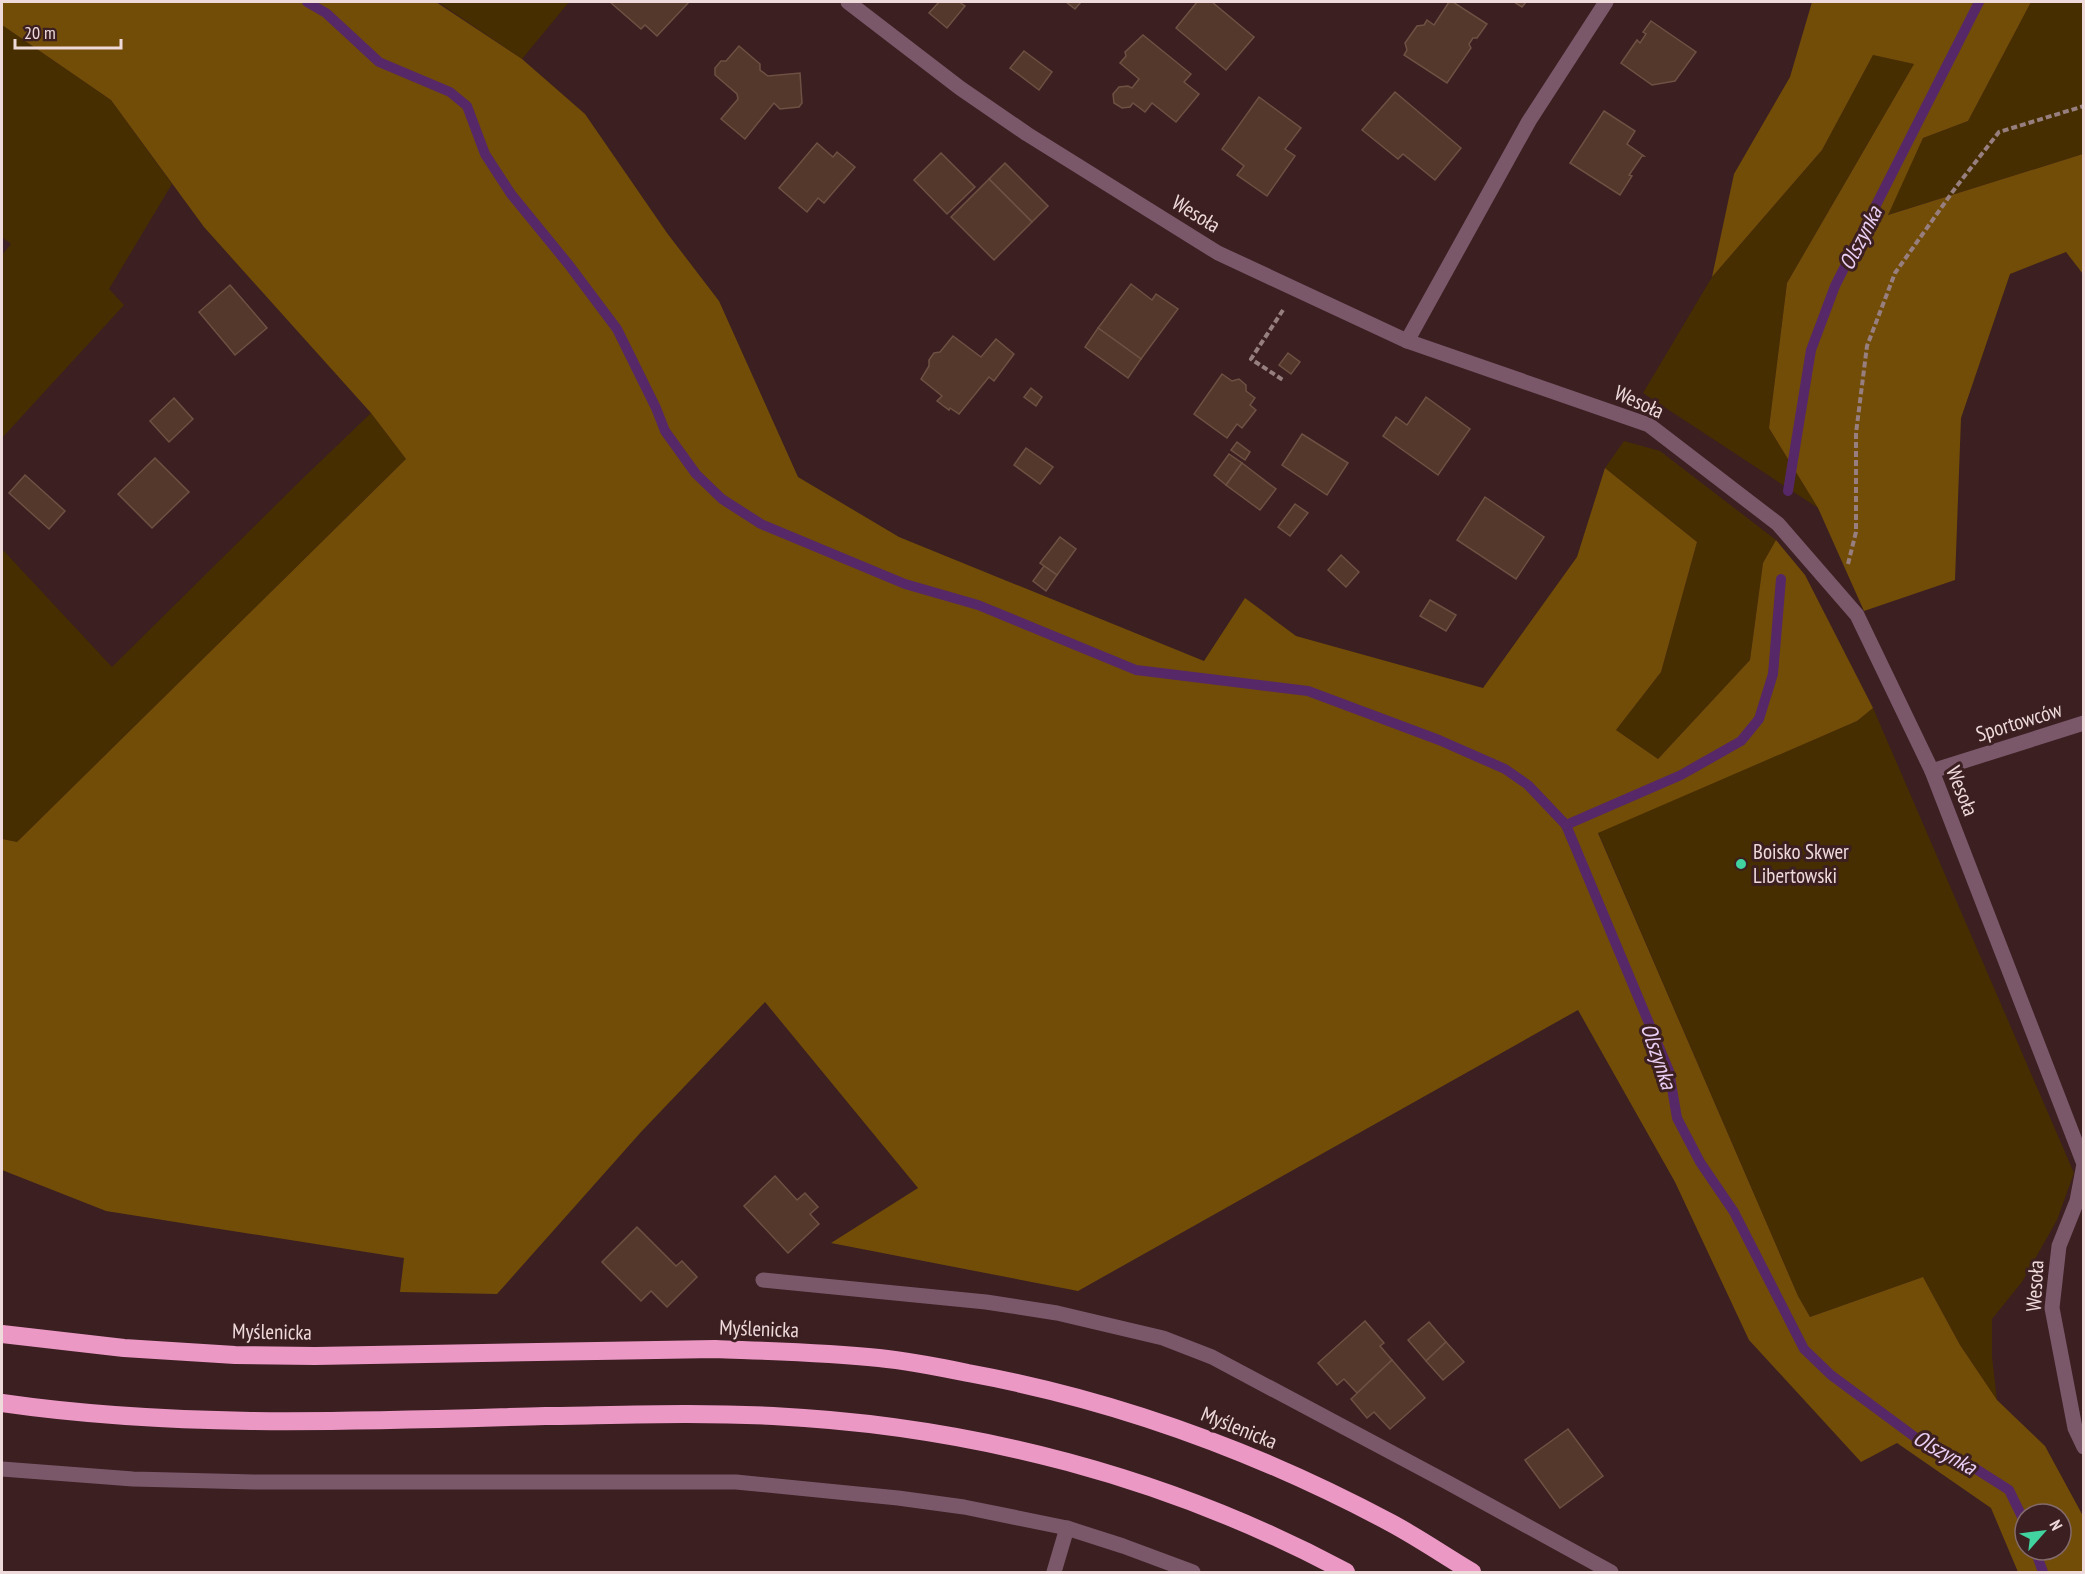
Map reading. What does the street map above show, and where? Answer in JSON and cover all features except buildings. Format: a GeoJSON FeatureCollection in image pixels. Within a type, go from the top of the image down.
{"type":"FeatureCollection","features":[{"type":"Feature","properties":{"kind":"highway","name":"Myślenicka"},"geometry":{"type":"LineString","coordinates":[[2,1334],[124,1348],[235,1355],[315,1356],[715,1349],[846,1356],[920,1364],[1017,1382],[1099,1403],[1178,1428],[1256,1458],[1295,1476],[1392,1524],[1472,1572]]}},
{"type":"Feature","properties":{"kind":"highway"},"geometry":{"type":"LineString","coordinates":[[2,1403],[133,1417],[202,1420],[328,1422],[700,1413],[796,1417],[902,1427],[1028,1450],[1138,1483],[1207,1507],[1346,1572]]}},
{"type":"Feature","properties":{"kind":"street","name":"Wesoła"},"geometry":{"type":"LineString","coordinates":[[848,2],[960,88],[1027,134],[1218,253],[1407,341],[1649,424],[1778,524],[1857,615],[1932,771],[2084,1164],[2077,1201],[2059,1246],[2052,1308],[2075,1428],[2084,1448]]}},
{"type":"Feature","properties":{"kind":"street"},"geometry":{"type":"LineString","coordinates":[[1407,341],[1529,121],[1606,2]]}},
{"type":"Feature","properties":{"kind":"street","name":"Sportowców"},"geometry":{"type":"LineString","coordinates":[[1932,771],[2084,723]]}},
{"type":"Feature","properties":{"kind":"street"},"geometry":{"type":"LineString","coordinates":[[763,1280],[986,1302],[1057,1313],[1163,1338],[1212,1357],[1445,1480],[1611,1572]]}},
{"type":"Feature","properties":{"kind":"street"},"geometry":{"type":"LineString","coordinates":[[2,1469],[133,1479],[243,1482],[736,1482],[964,1507],[1067,1528],[1193,1572]]}},
{"type":"Feature","properties":{"kind":"street"},"geometry":{"type":"LineString","coordinates":[[1053,1572],[1067,1528]]}},
{"type":"Feature","properties":{"kind":"path"},"geometry":{"type":"LineString","coordinates":[[1831,585],[1846,571],[1856,532],[1856,433],[1867,346],[1895,273],[1956,187],[1999,132],[2084,106]]}},
{"type":"Feature","properties":{"kind":"path"},"geometry":{"type":"LineString","coordinates":[[1283,380],[1251,359],[1297,290]]}},
{"type":"Feature","properties":{"kind":"shaded area"},"geometry":{"type":"Polygon","coordinates":[[[2,2],[436,2],[522,59],[585,114],[667,233],[719,301],[798,477],[899,537],[1204,661],[1245,598],[1296,636],[1483,688],[1577,557],[1605,468],[1697,542],[1661,672],[1616,730],[1658,759],[1750,660],[1763,563],[1776,540],[1805,575],[1873,708],[1857,721],[1598,833],[1798,1296],[1810,1317],[1923,1277],[1960,1345],[1997,1400],[2045,1446],[2083,1516],[2083,1572],[2018,1572],[2014,1562],[2073,1562],[2073,1502],[2013,1502],[2013,1560],[1991,1508],[1897,1443],[1861,1462],[1749,1340],[1675,1182],[1578,1010],[1078,1291],[831,1243],[918,1188],[765,1002],[641,1132],[497,1294],[400,1292],[404,1258],[106,1211],[2,1170],[2,839],[17,842],[406,459],[371,413],[204,227],[111,100],[2,25],[2,2]]]}},
{"type":"Feature","properties":{"kind":"shaded area"},"geometry":{"type":"Polygon","coordinates":[[[438,2],[569,2],[522,59],[438,2]]]}},
{"type":"Feature","properties":{"kind":"shaded area"},"geometry":{"type":"Polygon","coordinates":[[[1812,2],[2031,2],[1968,121],[1923,138],[1888,215],[2083,154],[2083,274],[2066,252],[2010,274],[1961,418],[1955,580],[1864,611],[1818,508],[1769,428],[1787,283],[1914,64],[1873,55],[1822,150],[1712,277],[1734,174],[1790,77],[1812,2]]]}},
{"type":"Feature","properties":{"kind":"shaded area"},"geometry":{"type":"Polygon","coordinates":[[[2031,2],[2083,2],[2083,154],[1887,215],[1923,138],[1968,121],[2031,2]]]}},
{"type":"Feature","properties":{"kind":"shaded area"},"geometry":{"type":"Polygon","coordinates":[[[2,25],[111,100],[172,184],[109,289],[124,305],[2,438],[2,255],[11,244],[2,237],[2,25]]]}},
{"type":"Feature","properties":{"kind":"shaded area"},"geometry":{"type":"Polygon","coordinates":[[[1873,55],[1914,64],[1787,283],[1769,428],[1818,508],[1643,393],[1712,277],[1822,150],[1873,55]]]}},
{"type":"Feature","properties":{"kind":"shaded area"},"geometry":{"type":"Polygon","coordinates":[[[371,413],[406,459],[17,842],[2,839],[2,549],[112,667],[371,413]]]}},
{"type":"Feature","properties":{"kind":"shaded area"},"geometry":{"type":"Polygon","coordinates":[[[1624,441],[1660,451],[1776,540],[1763,563],[1750,660],[1658,759],[1616,730],[1661,672],[1697,542],[1605,468],[1624,441]]]}},
{"type":"Feature","properties":{"kind":"shaded area"},"geometry":{"type":"Polygon","coordinates":[[[1873,708],[2074,1173],[2057,1220],[2022,1282],[1992,1319],[1992,1357],[1997,1400],[1960,1345],[1923,1277],[1810,1317],[1798,1296],[1598,832],[1857,721],[1873,708]]]}},
{"type":"Feature","properties":{"kind":"waterway"},"geometry":{"type":"LineString","coordinates":[[307,2],[326,13],[379,62],[450,92],[467,106],[485,154],[511,194],[617,329],[665,431],[696,474],[722,499],[761,524],[905,584],[978,605],[1136,670],[1308,691],[1439,740],[1505,769],[1528,785],[1566,825],[1669,1071],[1677,1118],[1700,1162],[1734,1212],[1804,1349],[1831,1375],[1927,1446],[1976,1469],[2009,1490],[2015,1502]]}},
{"type":"Feature","properties":{"kind":"waterway","name":"Olszynka"},"geometry":{"type":"LineString","coordinates":[[1788,491],[1811,350],[1835,286],[1979,2]]}},
{"type":"Feature","properties":{"kind":"waterway","name":"Olszynka"},"geometry":{"type":"LineString","coordinates":[[1566,825],[1681,775],[1741,741],[1759,719],[1773,674],[1781,579]]}},
{"type":"Feature","properties":{"kind":"waterway","name":"Olszynka"},"geometry":{"type":"LineString","coordinates":[[2039,1562],[2043,1572]]}},
{"type":"Feature","properties":{"kind":"place","name":"Boisko Skwer Libertowski"},"geometry":{"type":"Point","coordinates":[1741,864]}}]}
